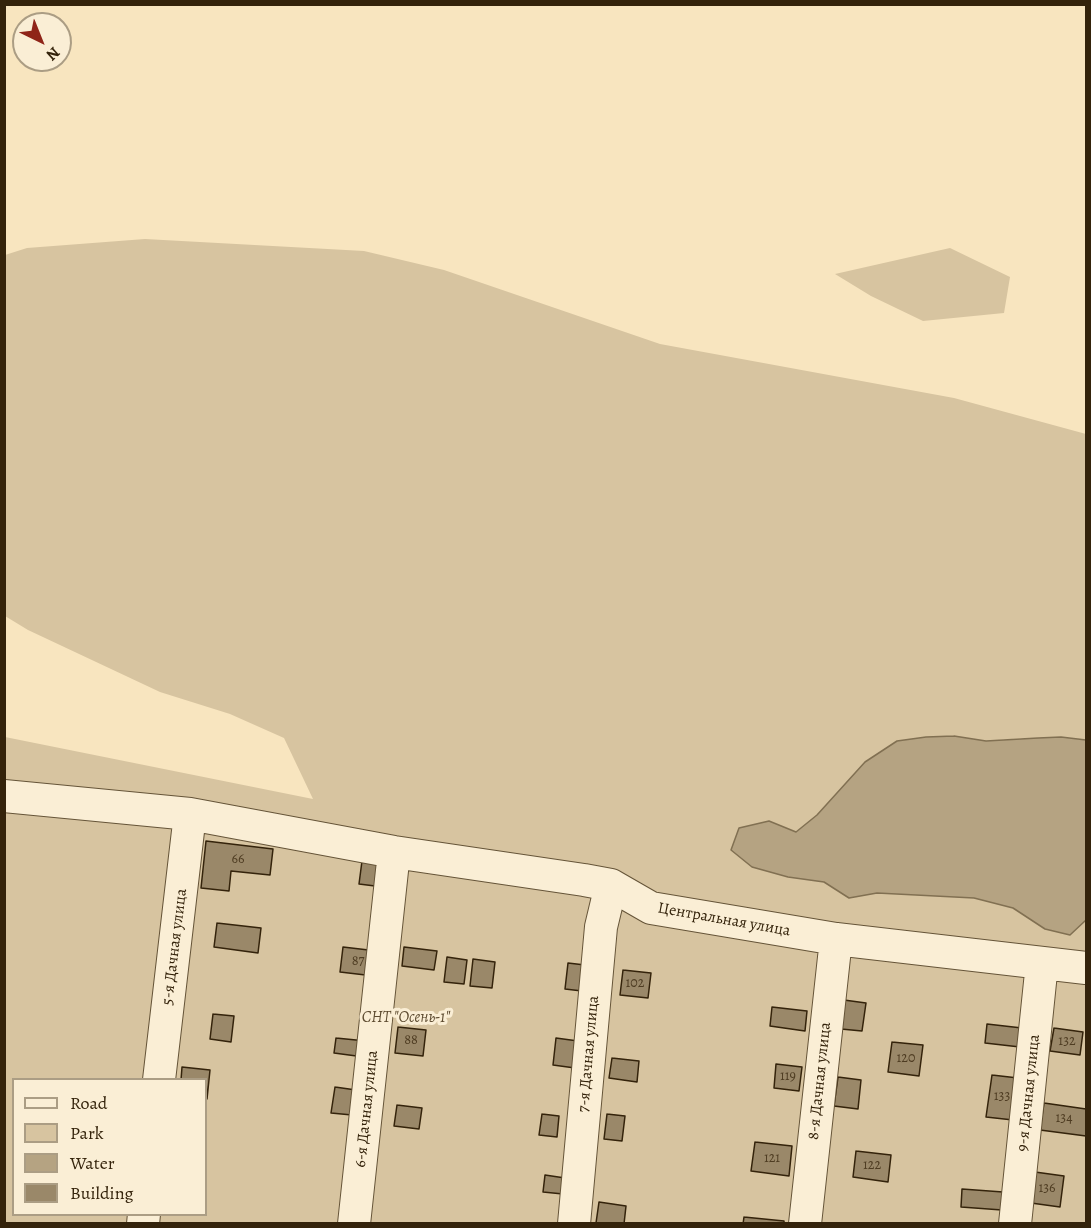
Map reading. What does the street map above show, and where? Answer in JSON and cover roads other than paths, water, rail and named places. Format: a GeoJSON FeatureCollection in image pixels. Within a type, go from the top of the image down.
{"type":"FeatureCollection","features":[{"type":"Feature","properties":{"kind":"street","name":"Центральная улица"},"geometry":{"type":"LineString","coordinates":[[4,796],[190,814],[394,852],[611,885],[651,908],[836,939],[1086,968]]}},
{"type":"Feature","properties":{"kind":"street","name":"5-я Дачная улица"},"geometry":{"type":"LineString","coordinates":[[159,1078],[190,814]]}},
{"type":"Feature","properties":{"kind":"street","name":"6-я Дачная улица"},"geometry":{"type":"LineString","coordinates":[[354,1224],[394,852]]}},
{"type":"Feature","properties":{"kind":"street","name":"7-я Дачная улица"},"geometry":{"type":"LineString","coordinates":[[574,1224],[601,927],[611,885]]}},
{"type":"Feature","properties":{"kind":"street","name":"8-я Дачная улица"},"geometry":{"type":"LineString","coordinates":[[805,1224],[836,939]]}},
{"type":"Feature","properties":{"kind":"street","name":"9-я Дачная улица"},"geometry":{"type":"LineString","coordinates":[[1015,1224],[1042,963]]}},
{"type":"Feature","properties":{"kind":"water"},"geometry":{"type":"Polygon","coordinates":[[[954,736],[986,741],[1061,737],[1086,740],[1086,920],[1070,935],[1045,929],[1013,908],[974,898],[877,893],[849,898],[824,882],[788,877],[752,867],[731,850],[739,828],[769,821],[796,832],[817,815],[865,762],[897,741],[954,736]]]}},
{"type":"Feature","properties":{"kind":"park label","name":"СНТ \"Осень-1\""},"geometry":{"type":"Point","coordinates":[406,1018]}}]}
